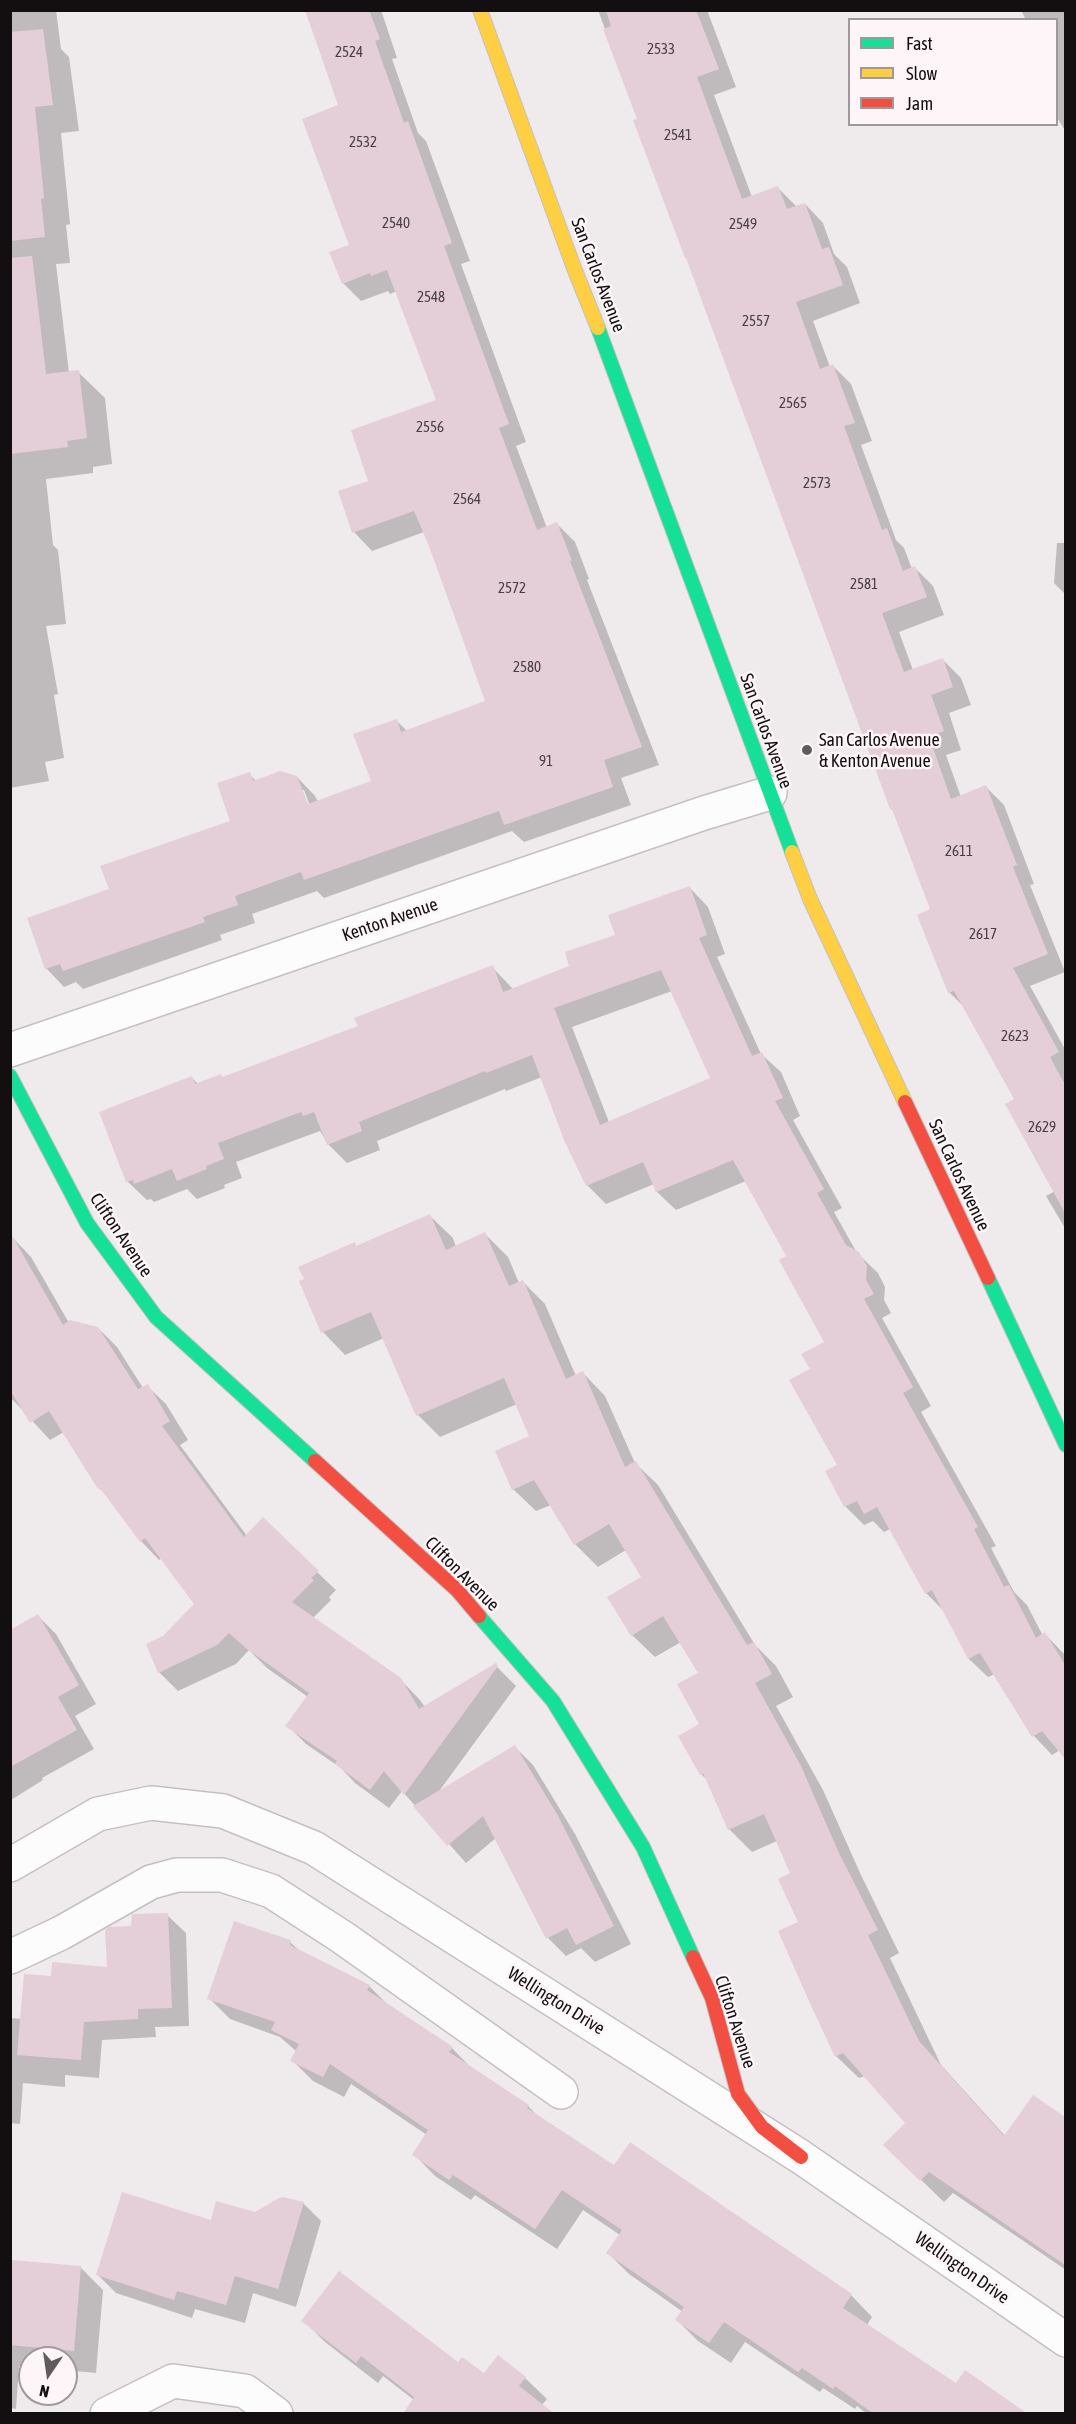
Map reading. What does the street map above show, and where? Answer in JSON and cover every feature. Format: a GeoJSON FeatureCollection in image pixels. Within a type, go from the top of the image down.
{"type":"FeatureCollection","features":[{"type":"Feature","properties":{"kind":"main road","name":"San Carlos Avenue"},"geometry":{"type":"LineString","coordinates":[[480,10],[810,899],[1065,1445]]}},
{"type":"Feature","properties":{"kind":"main road","name":"Clifton Avenue"},"geometry":{"type":"LineString","coordinates":[[10,1076],[87,1223],[156,1317],[457,1590],[553,1701],[643,1847],[712,1998],[738,2094],[762,2127],[801,2157]]}},
{"type":"Feature","properties":{"kind":"street","name":"Kenton Avenue"},"geometry":{"type":"LineString","coordinates":[[10,1050],[704,813],[770,793]]}},
{"type":"Feature","properties":{"kind":"street","name":"Wellington Drive"},"geometry":{"type":"LineString","coordinates":[[10,1865],[99,1814],[152,1803],[223,1811],[314,1848],[801,2157],[1065,2340]]}},
{"type":"Feature","properties":{"kind":"street"},"geometry":{"type":"LineString","coordinates":[[10,1957],[62,1934],[151,1882],[177,1875],[222,1875],[271,1891],[342,1937],[561,2092]]}},
{"type":"Feature","properties":{"kind":"street"},"geometry":{"type":"LineString","coordinates":[[107,2414],[173,2381],[245,2391],[276,2414]]}},
{"type":"Feature","properties":{"kind":"building"},"geometry":{"type":"Polygon","coordinates":[[[305,10],[369,10],[380,39],[375,41],[404,123],[408,121],[452,243],[444,246],[509,424],[499,428],[537,530],[557,522],[642,747],[604,760],[613,787],[504,825],[499,811],[304,880],[301,872],[235,896],[238,905],[203,917],[205,922],[63,971],[60,964],[45,969],[27,918],[109,889],[100,866],[230,821],[217,783],[250,772],[253,781],[280,771],[297,776],[308,804],[371,781],[353,734],[397,719],[401,732],[485,701],[414,511],[352,533],[338,491],[368,481],[351,430],[436,400],[387,270],[371,276],[370,273],[342,284],[329,252],[349,245],[302,119],[338,105],[305,10]]]}},
{"type":"Feature","properties":{"kind":"building"},"geometry":{"type":"Polygon","coordinates":[[[606,10],[696,10],[719,69],[697,77],[742,199],[778,186],[787,209],[805,203],[822,249],[829,247],[843,285],[796,302],[820,369],[833,364],[855,423],[844,426],[882,530],[887,528],[903,571],[915,566],[927,597],[882,613],[904,672],[943,658],[953,687],[931,695],[944,731],[929,737],[951,799],[986,785],[1017,865],[1013,867],[1048,954],[1013,968],[1059,1052],[1050,1057],[1065,1085],[1065,1213],[1005,1104],[1014,1099],[954,991],[948,993],[917,915],[930,909],[892,809],[890,809],[633,120],[637,119],[603,29],[611,26],[606,10]]]}},
{"type":"Feature","properties":{"kind":"building"},"geometry":{"type":"Polygon","coordinates":[[[43,29],[53,105],[35,107],[44,198],[41,199],[45,237],[10,241],[10,32],[43,29]]]}},
{"type":"Feature","properties":{"kind":"building"},"geometry":{"type":"Polygon","coordinates":[[[32,256],[46,374],[79,370],[87,438],[67,441],[68,447],[10,454],[10,258],[32,256]]]}},
{"type":"Feature","properties":{"kind":"building"},"geometry":{"type":"Polygon","coordinates":[[[690,886],[707,935],[699,938],[752,1056],[762,1052],[783,1098],[775,1101],[824,1189],[817,1193],[846,1245],[859,1252],[867,1266],[866,1280],[874,1294],[864,1299],[913,1387],[903,1393],[978,1527],[974,1529],[1004,1587],[1009,1585],[1036,1638],[1045,1632],[1065,1665],[1065,1759],[1042,1731],[1032,1737],[980,1653],[968,1659],[932,1590],[925,1594],[877,1507],[864,1514],[857,1501],[844,1507],[825,1471],[837,1465],[789,1380],[810,1369],[801,1354],[824,1342],[779,1260],[786,1256],[733,1160],[656,1192],[643,1162],[586,1186],[564,1140],[532,1055],[486,1073],[485,1071],[359,1122],[362,1131],[327,1145],[314,1112],[303,1116],[301,1112],[218,1143],[224,1159],[206,1166],[207,1169],[177,1181],[172,1169],[134,1184],[133,1180],[126,1182],[99,1112],[192,1076],[195,1084],[221,1074],[222,1077],[273,1058],[358,1026],[354,1018],[493,965],[503,992],[569,966],[565,952],[615,935],[608,915],[690,886]],[[661,970],[554,1008],[600,1125],[710,1078],[661,970]]]}},
{"type":"Feature","properties":{"kind":"building"},"geometry":{"type":"Polygon","coordinates":[[[430,1214],[446,1250],[485,1232],[509,1286],[523,1280],[566,1379],[583,1371],[625,1467],[636,1461],[747,1645],[754,1642],[772,1674],[755,1683],[801,1766],[838,1851],[878,1930],[868,1935],[919,2041],[1004,2136],[1033,2095],[1065,2117],[1065,2265],[929,2172],[920,2181],[883,2145],[905,2123],[843,2053],[835,2057],[813,2010],[778,1931],[798,1922],[778,1879],[790,1873],[764,1814],[728,1830],[703,1773],[700,1775],[678,1736],[699,1724],[677,1684],[698,1673],[663,1616],[631,1636],[607,1597],[641,1577],[609,1524],[574,1545],[534,1480],[512,1490],[495,1451],[529,1436],[504,1378],[416,1416],[371,1312],[321,1333],[299,1281],[304,1279],[298,1267],[355,1242],[356,1246],[430,1214]]]}},
{"type":"Feature","properties":{"kind":"building"},"geometry":{"type":"Polygon","coordinates":[[[10,1232],[63,1325],[70,1320],[98,1327],[138,1389],[148,1384],[170,1421],[162,1426],[244,1537],[263,1517],[319,1571],[311,1578],[314,1580],[292,1602],[401,1678],[419,1709],[496,1663],[498,1666],[404,1795],[384,1771],[370,1790],[335,1764],[337,1761],[285,1726],[309,1693],[247,1649],[229,1633],[217,1645],[158,1673],[146,1644],[163,1636],[194,1604],[145,1538],[140,1542],[100,1488],[98,1489],[49,1411],[30,1423],[10,1390],[10,1232]]]}},
{"type":"Feature","properties":{"kind":"building"},"geometry":{"type":"Polygon","coordinates":[[[38,1614],[79,1685],[58,1697],[77,1730],[10,1767],[10,1630],[38,1614]]]}},
{"type":"Feature","properties":{"kind":"building"},"geometry":{"type":"Polygon","coordinates":[[[515,1745],[557,1814],[614,1926],[576,1945],[567,1928],[546,1939],[483,1816],[447,1846],[413,1806],[515,1745]]]}},
{"type":"Feature","properties":{"kind":"building"},"geometry":{"type":"Polygon","coordinates":[[[168,1913],[172,2008],[138,2009],[138,2019],[84,2022],[81,2060],[17,2055],[24,1974],[51,1976],[52,1962],[107,1967],[105,1930],[109,1927],[131,1926],[132,1914],[168,1913]]]}},
{"type":"Feature","properties":{"kind":"building"},"geometry":{"type":"Polygon","coordinates":[[[234,1921],[291,1940],[290,1945],[370,1985],[367,1990],[453,2047],[449,2052],[529,2105],[527,2108],[614,2165],[630,2142],[852,2294],[843,2308],[956,2383],[965,2370],[1028,2414],[874,2414],[835,2386],[833,2389],[802,2368],[798,2372],[724,2322],[709,2343],[675,2320],[684,2307],[606,2253],[622,2230],[562,2190],[535,2229],[453,2175],[449,2180],[412,2155],[428,2130],[330,2064],[323,2077],[290,2061],[299,2044],[271,2030],[275,2022],[207,1999],[234,1921]]]}},
{"type":"Feature","properties":{"kind":"building"},"geometry":{"type":"Polygon","coordinates":[[[122,2192],[211,2220],[216,2201],[255,2212],[283,2197],[304,2202],[278,2289],[235,2276],[226,2305],[177,2291],[174,2300],[96,2275],[122,2192]]]}},
{"type":"Feature","properties":{"kind":"building"},"geometry":{"type":"Polygon","coordinates":[[[12,2260],[81,2266],[74,2346],[10,2345],[12,2260]]]}},
{"type":"Feature","properties":{"kind":"building"},"geometry":{"type":"Polygon","coordinates":[[[339,2271],[458,2362],[462,2357],[484,2373],[498,2355],[526,2377],[519,2386],[555,2414],[403,2414],[414,2397],[361,2356],[356,2363],[301,2321],[339,2271]]]}},
{"type":"Feature","properties":{"kind":"traffic: fast"},"geometry":{"type":"LineString","coordinates":[[598,328],[792,852]]}},
{"type":"Feature","properties":{"kind":"traffic: fast"},"geometry":{"type":"LineString","coordinates":[[10,1076],[87,1223],[156,1317],[315,1461]]}},
{"type":"Feature","properties":{"kind":"traffic: fast"},"geometry":{"type":"LineString","coordinates":[[988,1278],[1066,1445]]}},
{"type":"Feature","properties":{"kind":"traffic: fast"},"geometry":{"type":"LineString","coordinates":[[479,1616],[553,1701],[643,1847],[693,1957]]}},
{"type":"Feature","properties":{"kind":"traffic: slow"},"geometry":{"type":"LineString","coordinates":[[480,10],[598,328]]}},
{"type":"Feature","properties":{"kind":"traffic: slow"},"geometry":{"type":"LineString","coordinates":[[792,852],[810,899],[905,1102]]}},
{"type":"Feature","properties":{"kind":"traffic: jam"},"geometry":{"type":"LineString","coordinates":[[905,1102],[988,1278]]}},
{"type":"Feature","properties":{"kind":"traffic: jam"},"geometry":{"type":"LineString","coordinates":[[315,1461],[457,1590],[479,1616]]}},
{"type":"Feature","properties":{"kind":"traffic: jam"},"geometry":{"type":"LineString","coordinates":[[693,1957],[712,1998],[738,2094],[762,2127],[801,2157]]}},
{"type":"Feature","properties":{"kind":"place","name":"San Carlos Avenue & Kenton Avenue"},"geometry":{"type":"Point","coordinates":[807,750]}}]}
